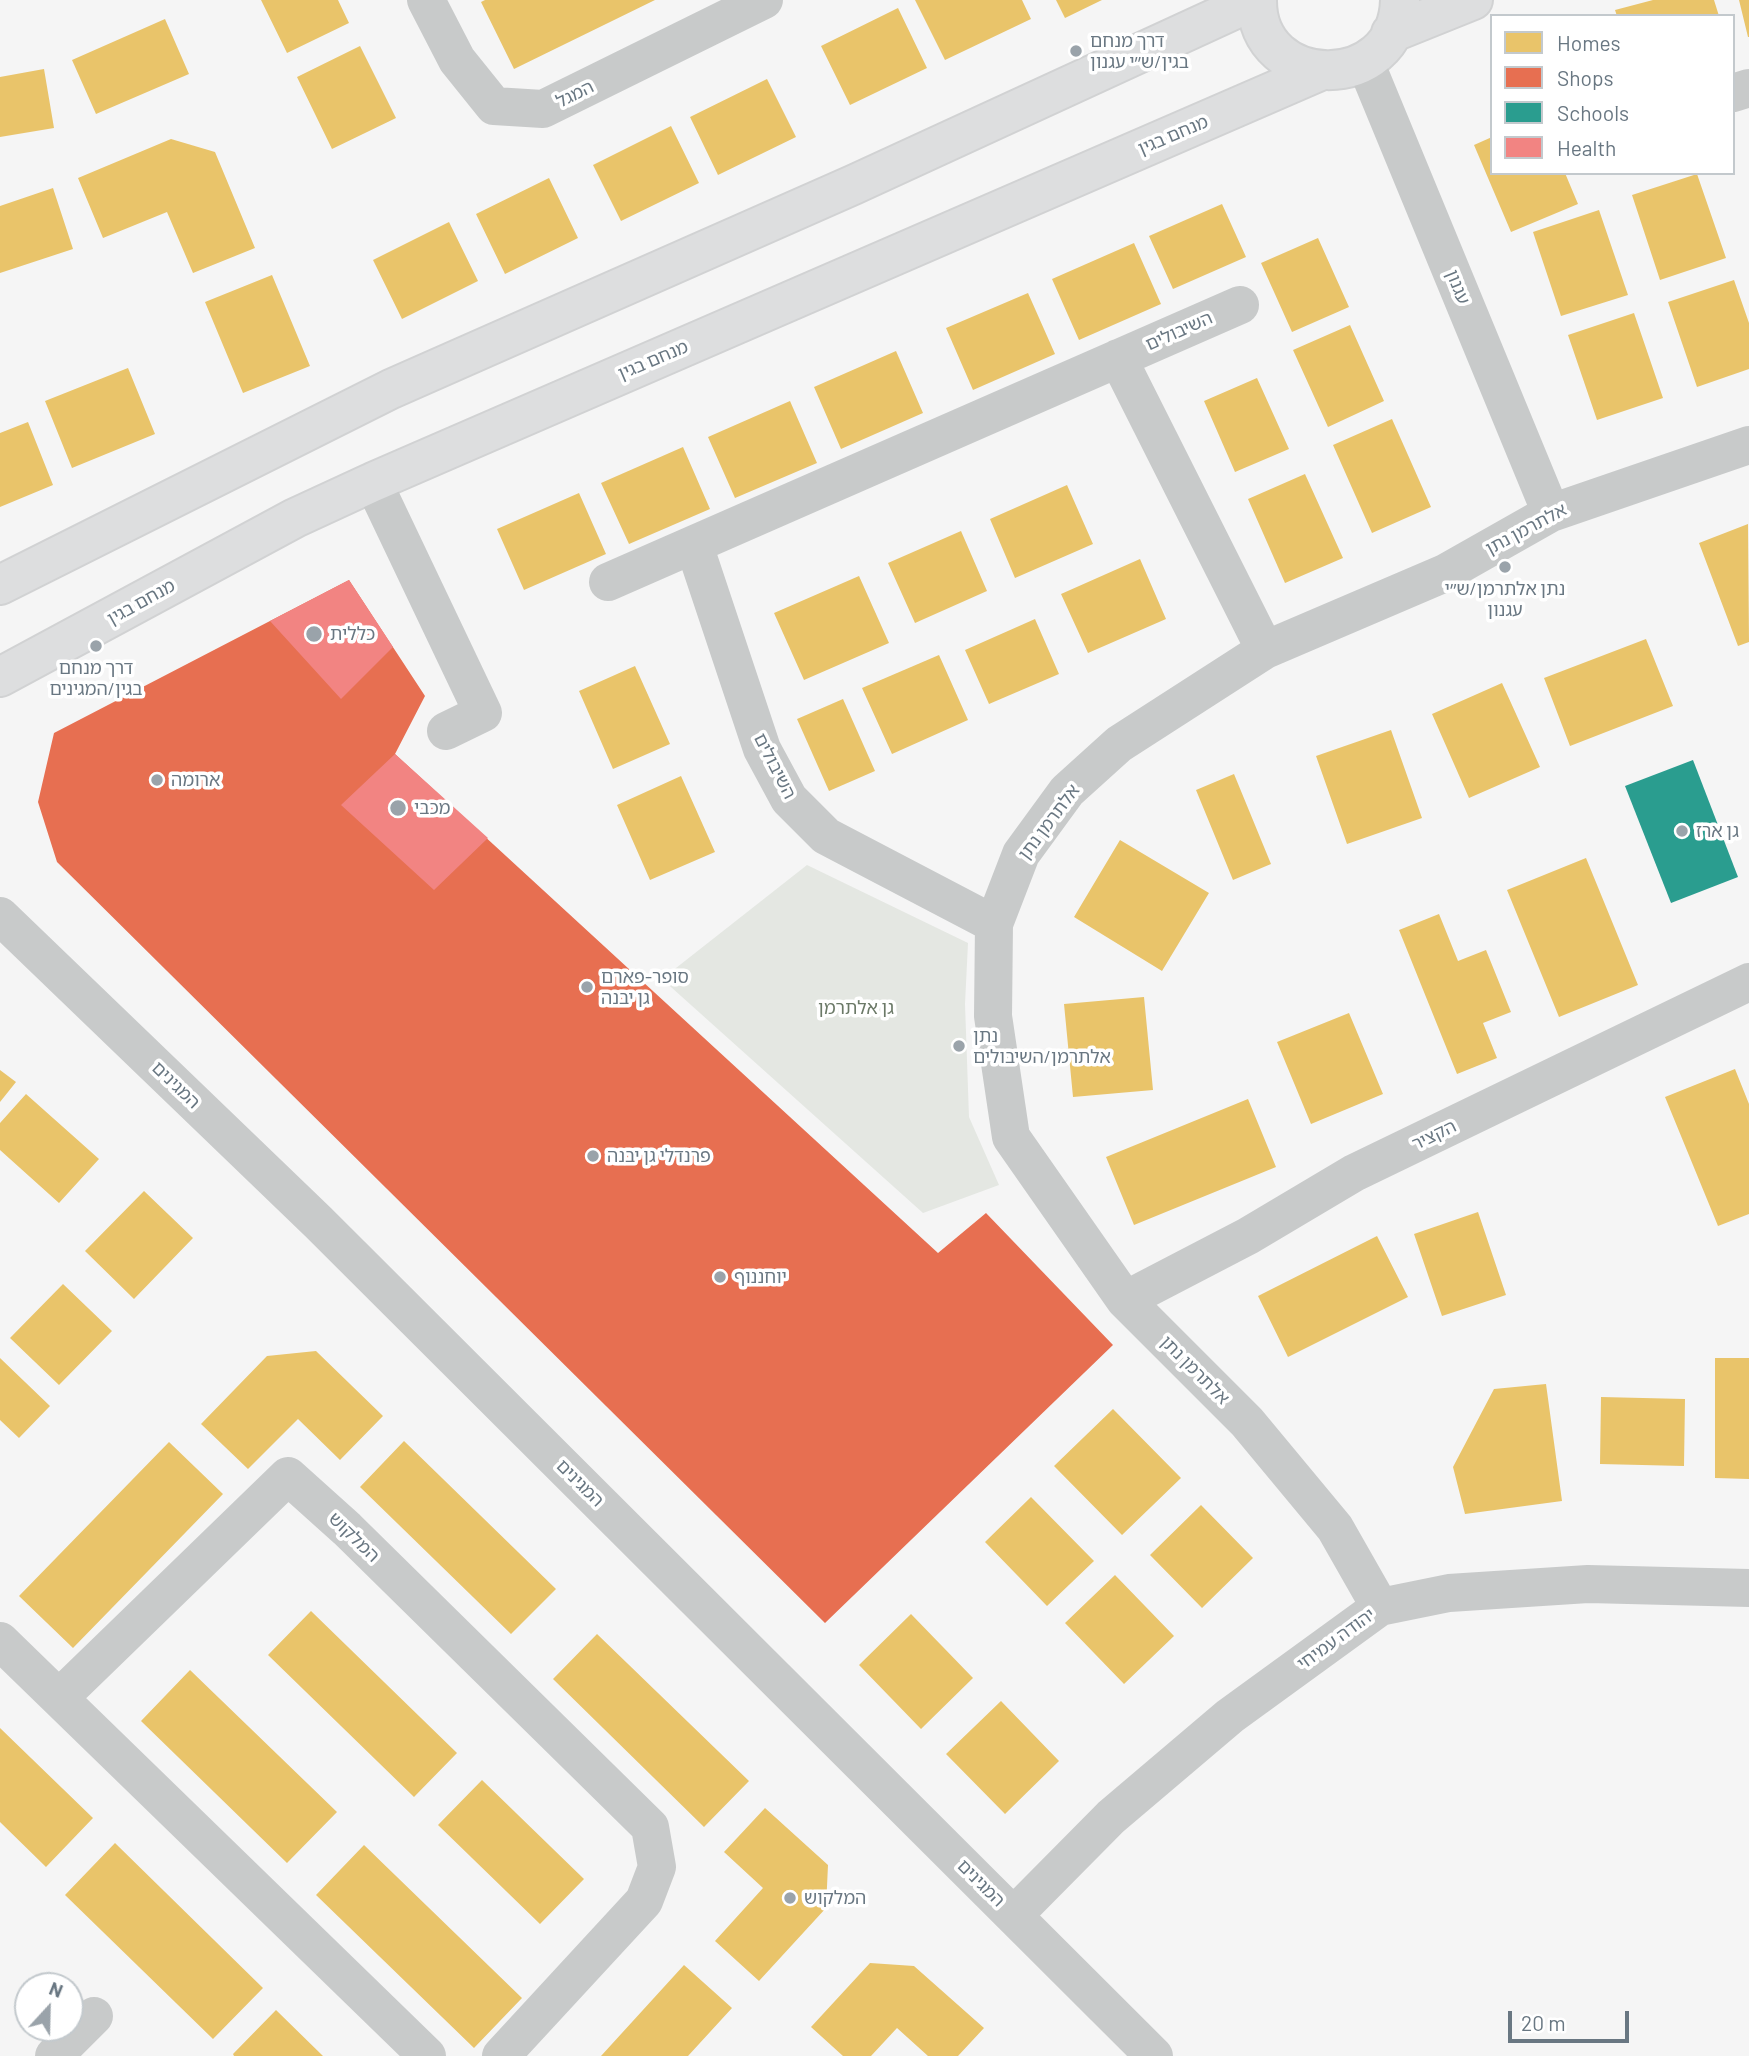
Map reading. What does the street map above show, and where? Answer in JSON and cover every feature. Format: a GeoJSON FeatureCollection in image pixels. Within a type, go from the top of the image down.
{"type":"FeatureCollection","features":[{"type":"Feature","properties":{"kind":"main road"},"geometry":{"type":"LineString","coordinates":[[0,584],[391,389],[853,185],[1256,0],[1264,32],[1278,52],[1297,64],[1320,71],[1343,71],[1365,62],[1383,47],[1396,17],[1473,0]]}},
{"type":"Feature","properties":{"kind":"main road","name":"מנחם בגין"},"geometry":{"type":"LineString","coordinates":[[0,677],[295,518],[373,482],[1320,71]]}},
{"type":"Feature","properties":{"kind":"street","name":"המגל"},"geometry":{"type":"LineString","coordinates":[[426,0],[457,60],[494,106],[543,109],[764,0]]}},
{"type":"Feature","properties":{"kind":"street","name":"עגנון"},"geometry":{"type":"LineString","coordinates":[[1365,62],[1551,513]]}},
{"type":"Feature","properties":{"kind":"street","name":"השיבולים"},"geometry":{"type":"LineString","coordinates":[[608,582],[1240,305]]}},
{"type":"Feature","properties":{"kind":"street"},"geometry":{"type":"LineString","coordinates":[[1118,358],[1265,650]]}},
{"type":"Feature","properties":{"kind":"street","name":"אלתרמן נתן"},"geometry":{"type":"LineString","coordinates":[[1380,1607],[1335,1528],[1247,1422],[1125,1300],[1011,1137],[993,1016],[994,924],[1021,854],[1067,791],[1119,744],[1265,650],[1446,573],[1551,513],[1749,445]]}},
{"type":"Feature","properties":{"kind":"street"},"geometry":{"type":"LineString","coordinates":[[373,482],[483,713],[446,731]]}},
{"type":"Feature","properties":{"kind":"street","name":"השיבולים"},"geometry":{"type":"LineString","coordinates":[[694,545],[762,749],[789,799],[826,836],[994,924]]}},
{"type":"Feature","properties":{"kind":"street","name":"המגינים"},"geometry":{"type":"LineString","coordinates":[[0,916],[328,1232],[1154,2056]]}},
{"type":"Feature","properties":{"kind":"street","name":"הקציר"},"geometry":{"type":"LineString","coordinates":[[1125,1300],[1248,1236],[1354,1173],[1749,982]]}},
{"type":"Feature","properties":{"kind":"street","name":"המלקוש"},"geometry":{"type":"LineString","coordinates":[[59,1698],[288,1476],[347,1529],[650,1827],[657,1867],[644,1901],[501,2056]]}},
{"type":"Feature","properties":{"kind":"street","name":"יהודה עמיחי"},"geometry":{"type":"LineString","coordinates":[[1014,1916],[1111,1816],[1220,1724],[1380,1607],[1449,1593],[1588,1584],[1749,1588]]}},
{"type":"Feature","properties":{"kind":"street"},"geometry":{"type":"LineString","coordinates":[[0,1641],[427,2056]]}},
{"type":"Feature","properties":{"kind":"street"},"geometry":{"type":"LineString","coordinates":[[54,2056],[94,2016]]}},
{"type":"Feature","properties":{"kind":"green space","name":"גן אלתרמן"},"geometry":{"type":"Polygon","coordinates":[[[807,865],[968,943],[965,1004],[969,1117],[999,1185],[923,1213],[662,979],[807,865]]]}},
{"type":"Feature","properties":{"kind":"building: Homes"},"geometry":{"type":"Polygon","coordinates":[[[261,0],[338,0],[349,23],[287,53],[261,0]]]}},
{"type":"Feature","properties":{"kind":"building: Homes"},"geometry":{"type":"Polygon","coordinates":[[[655,0],[514,69],[481,2],[655,0]]]}},
{"type":"Feature","properties":{"kind":"building: Homes"},"geometry":{"type":"Polygon","coordinates":[[[915,0],[1022,0],[1031,19],[945,60],[915,0]]]}},
{"type":"Feature","properties":{"kind":"building: Homes"},"geometry":{"type":"Polygon","coordinates":[[[1056,0],[1102,0],[1065,18],[1056,0]]]}},
{"type":"Feature","properties":{"kind":"building: Homes"},"geometry":{"type":"Polygon","coordinates":[[[1653,0],[1714,0],[1718,14],[1616,14],[1615,10],[1653,0]]]}},
{"type":"Feature","properties":{"kind":"building: Homes"},"geometry":{"type":"Polygon","coordinates":[[[1739,0],[1749,0],[1749,37],[1748,37],[1739,0]]]}},
{"type":"Feature","properties":{"kind":"building: Homes"},"geometry":{"type":"Polygon","coordinates":[[[898,8],[927,68],[850,105],[821,46],[898,8]]]}},
{"type":"Feature","properties":{"kind":"building: Homes"},"geometry":{"type":"Polygon","coordinates":[[[165,19],[189,74],[96,114],[72,60],[165,19]]]}},
{"type":"Feature","properties":{"kind":"building: Homes"},"geometry":{"type":"Polygon","coordinates":[[[360,46],[396,118],[332,149],[297,77],[360,46]]]}},
{"type":"Feature","properties":{"kind":"building: Homes"},"geometry":{"type":"Polygon","coordinates":[[[44,69],[54,128],[0,137],[0,77],[44,69]]]}},
{"type":"Feature","properties":{"kind":"building: Homes"},"geometry":{"type":"Polygon","coordinates":[[[767,79],[796,137],[718,175],[690,117],[767,79]]]}},
{"type":"Feature","properties":{"kind":"building: Homes"},"geometry":{"type":"Polygon","coordinates":[[[671,126],[699,183],[621,221],[593,165],[671,126]]]}},
{"type":"Feature","properties":{"kind":"building: Homes"},"geometry":{"type":"Polygon","coordinates":[[[1490,138],[1490,175],[1566,175],[1578,204],[1511,232],[1474,145],[1490,138]]]}},
{"type":"Feature","properties":{"kind":"building: Homes"},"geometry":{"type":"Polygon","coordinates":[[[171,139],[215,152],[255,248],[193,273],[167,212],[103,238],[78,178],[171,139]]]}},
{"type":"Feature","properties":{"kind":"building: Homes"},"geometry":{"type":"Polygon","coordinates":[[[1697,175],[1726,258],[1660,280],[1632,195],[1697,175]]]}},
{"type":"Feature","properties":{"kind":"building: Homes"},"geometry":{"type":"Polygon","coordinates":[[[549,178],[578,238],[505,274],[476,214],[549,178]]]}},
{"type":"Feature","properties":{"kind":"building: Homes"},"geometry":{"type":"Polygon","coordinates":[[[53,188],[73,249],[0,273],[0,206],[53,188]]]}},
{"type":"Feature","properties":{"kind":"building: Homes"},"geometry":{"type":"Polygon","coordinates":[[[1222,204],[1246,257],[1173,289],[1149,236],[1222,204]]]}},
{"type":"Feature","properties":{"kind":"building: Homes"},"geometry":{"type":"Polygon","coordinates":[[[1599,210],[1628,295],[1561,316],[1533,232],[1599,210]]]}},
{"type":"Feature","properties":{"kind":"building: Homes"},"geometry":{"type":"Polygon","coordinates":[[[449,222],[478,281],[402,319],[373,260],[449,222]]]}},
{"type":"Feature","properties":{"kind":"building: Homes"},"geometry":{"type":"Polygon","coordinates":[[[1318,238],[1349,307],[1292,332],[1261,263],[1318,238]]]}},
{"type":"Feature","properties":{"kind":"building: Homes"},"geometry":{"type":"Polygon","coordinates":[[[1134,243],[1161,304],[1079,340],[1052,279],[1134,243]]]}},
{"type":"Feature","properties":{"kind":"building: Homes"},"geometry":{"type":"Polygon","coordinates":[[[272,275],[310,366],[243,393],[205,302],[272,275]]]}},
{"type":"Feature","properties":{"kind":"building: Homes"},"geometry":{"type":"Polygon","coordinates":[[[1734,280],[1749,323],[1749,369],[1697,387],[1668,302],[1734,280]]]}},
{"type":"Feature","properties":{"kind":"building: Homes"},"geometry":{"type":"Polygon","coordinates":[[[1028,293],[1055,354],[973,390],[946,328],[1028,293]]]}},
{"type":"Feature","properties":{"kind":"building: Homes"},"geometry":{"type":"Polygon","coordinates":[[[1634,313],[1663,398],[1597,420],[1568,335],[1634,313]]]}},
{"type":"Feature","properties":{"kind":"building: Homes"},"geometry":{"type":"Polygon","coordinates":[[[1350,325],[1384,401],[1328,427],[1293,350],[1350,325]]]}},
{"type":"Feature","properties":{"kind":"building: Homes"},"geometry":{"type":"Polygon","coordinates":[[[896,351],[923,413],[841,449],[814,387],[896,351]]]}},
{"type":"Feature","properties":{"kind":"building: Homes"},"geometry":{"type":"Polygon","coordinates":[[[128,368],[155,434],[72,468],[45,401],[128,368]]]}},
{"type":"Feature","properties":{"kind":"building: Homes"},"geometry":{"type":"Polygon","coordinates":[[[1257,378],[1289,449],[1235,472],[1204,401],[1257,378]]]}},
{"type":"Feature","properties":{"kind":"building: Homes"},"geometry":{"type":"Polygon","coordinates":[[[790,401],[817,463],[735,498],[708,437],[790,401]]]}},
{"type":"Feature","properties":{"kind":"building: Homes"},"geometry":{"type":"Polygon","coordinates":[[[1392,419],[1431,507],[1372,533],[1333,445],[1392,419]]]}},
{"type":"Feature","properties":{"kind":"building: Homes"},"geometry":{"type":"Polygon","coordinates":[[[28,422],[53,485],[0,507],[0,433],[28,422]]]}},
{"type":"Feature","properties":{"kind":"building: Homes"},"geometry":{"type":"Polygon","coordinates":[[[683,447],[710,509],[629,544],[601,483],[683,447]]]}},
{"type":"Feature","properties":{"kind":"building: Homes"},"geometry":{"type":"Polygon","coordinates":[[[1305,474],[1343,558],[1285,583],[1248,499],[1305,474]]]}},
{"type":"Feature","properties":{"kind":"building: Homes"},"geometry":{"type":"Polygon","coordinates":[[[1067,485],[1093,544],[1015,578],[990,519],[1067,485]]]}},
{"type":"Feature","properties":{"kind":"building: Homes"},"geometry":{"type":"Polygon","coordinates":[[[579,493],[606,554],[524,590],[497,529],[579,493]]]}},
{"type":"Feature","properties":{"kind":"building: Homes"},"geometry":{"type":"Polygon","coordinates":[[[1748,524],[1749,642],[1738,646],[1699,543],[1748,524]]]}},
{"type":"Feature","properties":{"kind":"building: Homes"},"geometry":{"type":"Polygon","coordinates":[[[961,531],[987,591],[915,623],[888,563],[961,531]]]}},
{"type":"Feature","properties":{"kind":"building: Homes"},"geometry":{"type":"Polygon","coordinates":[[[1140,559],[1166,619],[1088,653],[1061,594],[1140,559]]]}},
{"type":"Feature","properties":{"kind":"building: Homes"},"geometry":{"type":"Polygon","coordinates":[[[859,576],[889,643],[804,680],[774,613],[859,576]]]}},
{"type":"Feature","properties":{"kind":"building: Homes"},"geometry":{"type":"Polygon","coordinates":[[[1035,619],[1059,674],[989,704],[965,650],[1035,619]]]}},
{"type":"Feature","properties":{"kind":"building: Homes"},"geometry":{"type":"Polygon","coordinates":[[[1646,639],[1673,706],[1570,746],[1544,678],[1646,639]]]}},
{"type":"Feature","properties":{"kind":"building: Homes"},"geometry":{"type":"Polygon","coordinates":[[[939,655],[968,720],[892,754],[862,688],[939,655]]]}},
{"type":"Feature","properties":{"kind":"building: Homes"},"geometry":{"type":"Polygon","coordinates":[[[635,666],[670,744],[613,769],[579,691],[635,666]]]}},
{"type":"Feature","properties":{"kind":"building: Homes"},"geometry":{"type":"Polygon","coordinates":[[[1502,683],[1540,767],[1469,798],[1432,714],[1502,683]]]}},
{"type":"Feature","properties":{"kind":"building: Homes"},"geometry":{"type":"Polygon","coordinates":[[[843,699],[875,771],[829,791],[797,719],[843,699]]]}},
{"type":"Feature","properties":{"kind":"building: Homes"},"geometry":{"type":"Polygon","coordinates":[[[1391,730],[1422,818],[1347,844],[1316,756],[1391,730]]]}},
{"type":"Feature","properties":{"kind":"building: Homes"},"geometry":{"type":"Polygon","coordinates":[[[1234,774],[1271,864],[1233,880],[1196,790],[1234,774]]]}},
{"type":"Feature","properties":{"kind":"building: Homes"},"geometry":{"type":"Polygon","coordinates":[[[681,776],[715,852],[650,880],[617,805],[681,776]]]}},
{"type":"Feature","properties":{"kind":"building: Homes"},"geometry":{"type":"Polygon","coordinates":[[[1120,840],[1209,893],[1162,971],[1074,917],[1120,840]]]}},
{"type":"Feature","properties":{"kind":"building: Homes"},"geometry":{"type":"Polygon","coordinates":[[[1586,858],[1638,985],[1559,1017],[1507,890],[1586,858]]]}},
{"type":"Feature","properties":{"kind":"building: Homes"},"geometry":{"type":"Polygon","coordinates":[[[1439,914],[1458,961],[1486,950],[1511,1012],[1483,1023],[1497,1058],[1457,1074],[1399,930],[1439,914]]]}},
{"type":"Feature","properties":{"kind":"building: Homes"},"geometry":{"type":"Polygon","coordinates":[[[1144,997],[1153,1090],[1073,1097],[1064,1004],[1144,997]]]}},
{"type":"Feature","properties":{"kind":"building: Homes"},"geometry":{"type":"Polygon","coordinates":[[[1349,1013],[1383,1094],[1311,1124],[1277,1042],[1349,1013]]]}},
{"type":"Feature","properties":{"kind":"building: Homes"},"geometry":{"type":"Polygon","coordinates":[[[1735,1069],[1749,1104],[1749,1214],[1718,1226],[1665,1097],[1735,1069]]]}},
{"type":"Feature","properties":{"kind":"building: Homes"},"geometry":{"type":"Polygon","coordinates":[[[0,1070],[16,1082],[0,1102],[0,1070]]]}},
{"type":"Feature","properties":{"kind":"building: Homes"},"geometry":{"type":"Polygon","coordinates":[[[26,1094],[99,1159],[59,1203],[0,1150],[0,1123],[26,1094]]]}},
{"type":"Feature","properties":{"kind":"building: Homes"},"geometry":{"type":"Polygon","coordinates":[[[1248,1099],[1276,1167],[1134,1225],[1106,1157],[1248,1099]]]}},
{"type":"Feature","properties":{"kind":"building: Homes"},"geometry":{"type":"Polygon","coordinates":[[[144,1191],[193,1238],[134,1299],[85,1251],[144,1191]]]}},
{"type":"Feature","properties":{"kind":"building: Homes"},"geometry":{"type":"Polygon","coordinates":[[[1478,1212],[1506,1295],[1442,1316],[1414,1234],[1478,1212]]]}},
{"type":"Feature","properties":{"kind":"building: Homes"},"geometry":{"type":"Polygon","coordinates":[[[1377,1236],[1408,1297],[1288,1357],[1258,1296],[1377,1236]]]}},
{"type":"Feature","properties":{"kind":"building: Homes"},"geometry":{"type":"Polygon","coordinates":[[[63,1284],[112,1331],[59,1385],[10,1338],[63,1284]]]}},
{"type":"Feature","properties":{"kind":"building: Homes"},"geometry":{"type":"Polygon","coordinates":[[[316,1351],[383,1416],[340,1460],[298,1419],[248,1469],[201,1424],[267,1356],[316,1351]]]}},
{"type":"Feature","properties":{"kind":"building: Homes"},"geometry":{"type":"Polygon","coordinates":[[[0,1358],[50,1406],[19,1438],[0,1420],[0,1358]]]}},
{"type":"Feature","properties":{"kind":"building: Homes"},"geometry":{"type":"Polygon","coordinates":[[[1715,1358],[1749,1358],[1749,1479],[1715,1478],[1715,1358]]]}},
{"type":"Feature","properties":{"kind":"building: Homes"},"geometry":{"type":"Polygon","coordinates":[[[1546,1384],[1562,1501],[1465,1514],[1453,1467],[1494,1389],[1546,1384]]]}},
{"type":"Feature","properties":{"kind":"building: Homes"},"geometry":{"type":"Polygon","coordinates":[[[1601,1397],[1685,1399],[1684,1466],[1600,1464],[1601,1397]]]}},
{"type":"Feature","properties":{"kind":"building: Homes"},"geometry":{"type":"Polygon","coordinates":[[[1113,1409],[1181,1478],[1122,1535],[1054,1466],[1113,1409]]]}},
{"type":"Feature","properties":{"kind":"building: Homes"},"geometry":{"type":"Polygon","coordinates":[[[404,1441],[556,1589],[511,1634],[360,1487],[404,1441]]]}},
{"type":"Feature","properties":{"kind":"building: Homes"},"geometry":{"type":"Polygon","coordinates":[[[169,1442],[223,1494],[73,1648],[19,1596],[169,1442]]]}},
{"type":"Feature","properties":{"kind":"building: Homes"},"geometry":{"type":"Polygon","coordinates":[[[1031,1497],[1094,1561],[1047,1606],[985,1542],[1031,1497]]]}},
{"type":"Feature","properties":{"kind":"building: Homes"},"geometry":{"type":"Polygon","coordinates":[[[1201,1505],[1253,1558],[1202,1608],[1150,1555],[1201,1505]]]}},
{"type":"Feature","properties":{"kind":"building: Homes"},"geometry":{"type":"Polygon","coordinates":[[[1115,1575],[1174,1636],[1124,1684],[1065,1623],[1115,1575]]]}},
{"type":"Feature","properties":{"kind":"building: Homes"},"geometry":{"type":"Polygon","coordinates":[[[311,1611],[457,1753],[414,1797],[268,1655],[311,1611]]]}},
{"type":"Feature","properties":{"kind":"building: Homes"},"geometry":{"type":"Polygon","coordinates":[[[911,1614],[973,1678],[921,1729],[859,1665],[911,1614]]]}},
{"type":"Feature","properties":{"kind":"building: Homes"},"geometry":{"type":"Polygon","coordinates":[[[597,1634],[749,1781],[704,1827],[553,1679],[597,1634]]]}},
{"type":"Feature","properties":{"kind":"building: Homes"},"geometry":{"type":"Polygon","coordinates":[[[190,1670],[337,1812],[287,1863],[141,1721],[190,1670]]]}},
{"type":"Feature","properties":{"kind":"building: Homes"},"geometry":{"type":"Polygon","coordinates":[[[1001,1701],[1059,1761],[1005,1814],[946,1754],[1001,1701]]]}},
{"type":"Feature","properties":{"kind":"building: Homes"},"geometry":{"type":"Polygon","coordinates":[[[0,1728],[93,1818],[46,1867],[0,1822],[0,1728]]]}},
{"type":"Feature","properties":{"kind":"building: Homes"},"geometry":{"type":"Polygon","coordinates":[[[482,1780],[584,1879],[540,1924],[438,1825],[482,1780]]]}},
{"type":"Feature","properties":{"kind":"building: Homes","name":"המלקוש"},"geometry":{"type":"Polygon","coordinates":[[[765,1808],[828,1865],[826,1908],[759,1981],[715,1941],[763,1888],[724,1852],[765,1808]]]}},
{"type":"Feature","properties":{"kind":"building: Homes"},"geometry":{"type":"Polygon","coordinates":[[[115,1843],[263,1988],[213,2039],[65,1895],[115,1843]]]}},
{"type":"Feature","properties":{"kind":"building: Homes"},"geometry":{"type":"Polygon","coordinates":[[[364,1845],[522,1998],[474,2048],[316,1895],[364,1845]]]}},
{"type":"Feature","properties":{"kind":"building: Homes"},"geometry":{"type":"Polygon","coordinates":[[[870,1963],[914,1966],[984,2028],[958,2056],[928,2056],[897,2028],[871,2056],[843,2056],[811,2027],[870,1963]]]}},
{"type":"Feature","properties":{"kind":"building: Homes"},"geometry":{"type":"Polygon","coordinates":[[[684,1965],[732,2008],[688,2056],[601,2056],[684,1965]]]}},
{"type":"Feature","properties":{"kind":"building: Homes"},"geometry":{"type":"Polygon","coordinates":[[[276,2010],[323,2056],[234,2056],[276,2010]]]}},
{"type":"Feature","properties":{"kind":"building: Shops","name":"פרנדלי גן יבנה"},"geometry":{"type":"Polygon","coordinates":[[[349,580],[425,696],[395,754],[938,1253],[986,1213],[1113,1345],[825,1623],[57,862],[38,802],[54,733],[349,580]]]}},
{"type":"Feature","properties":{"kind":"building: Schools","name":"גן ארז"},"geometry":{"type":"Polygon","coordinates":[[[1693,760],[1738,877],[1671,903],[1625,786],[1693,760]]]}},
{"type":"Feature","properties":{"kind":"building: Health"},"geometry":{"type":"Polygon","coordinates":[[[349,580],[393,647],[341,699],[270,621],[349,580]]]}},
{"type":"Feature","properties":{"kind":"building: Health"},"geometry":{"type":"Polygon","coordinates":[[[395,754],[488,838],[434,890],[341,805],[395,754]]]}},
{"type":"Feature","properties":{"kind":"place","name":"דרך מנחם בגין/ש״י עגנון"},"geometry":{"type":"Point","coordinates":[1076,51]}},
{"type":"Feature","properties":{"kind":"place","name":"נתן אלתרמן/ש״י עגנון"},"geometry":{"type":"Point","coordinates":[1505,567]}},
{"type":"Feature","properties":{"kind":"place","name":"כללית"},"geometry":{"type":"Point","coordinates":[314,634]}},
{"type":"Feature","properties":{"kind":"place","name":"דרך מנחם בגין/המגינים"},"geometry":{"type":"Point","coordinates":[96,646]}},
{"type":"Feature","properties":{"kind":"place","name":"ארומה"},"geometry":{"type":"Point","coordinates":[157,780]}},
{"type":"Feature","properties":{"kind":"place","name":"מכבי"},"geometry":{"type":"Point","coordinates":[398,808]}},
{"type":"Feature","properties":{"kind":"place","name":"גן ארז"},"geometry":{"type":"Point","coordinates":[1682,831]}},
{"type":"Feature","properties":{"kind":"place","name":"סופר-פארם גן יבנה"},"geometry":{"type":"Point","coordinates":[587,987]}},
{"type":"Feature","properties":{"kind":"place","name":"נתן אלתרמן/השיבולים"},"geometry":{"type":"Point","coordinates":[959,1046]}},
{"type":"Feature","properties":{"kind":"place","name":"פרנדלי גן יבנה"},"geometry":{"type":"Point","coordinates":[593,1156]}},
{"type":"Feature","properties":{"kind":"place","name":"יוחננוף"},"geometry":{"type":"Point","coordinates":[720,1277]}},
{"type":"Feature","properties":{"kind":"place","name":"המלקוש"},"geometry":{"type":"Point","coordinates":[790,1898]}}]}
